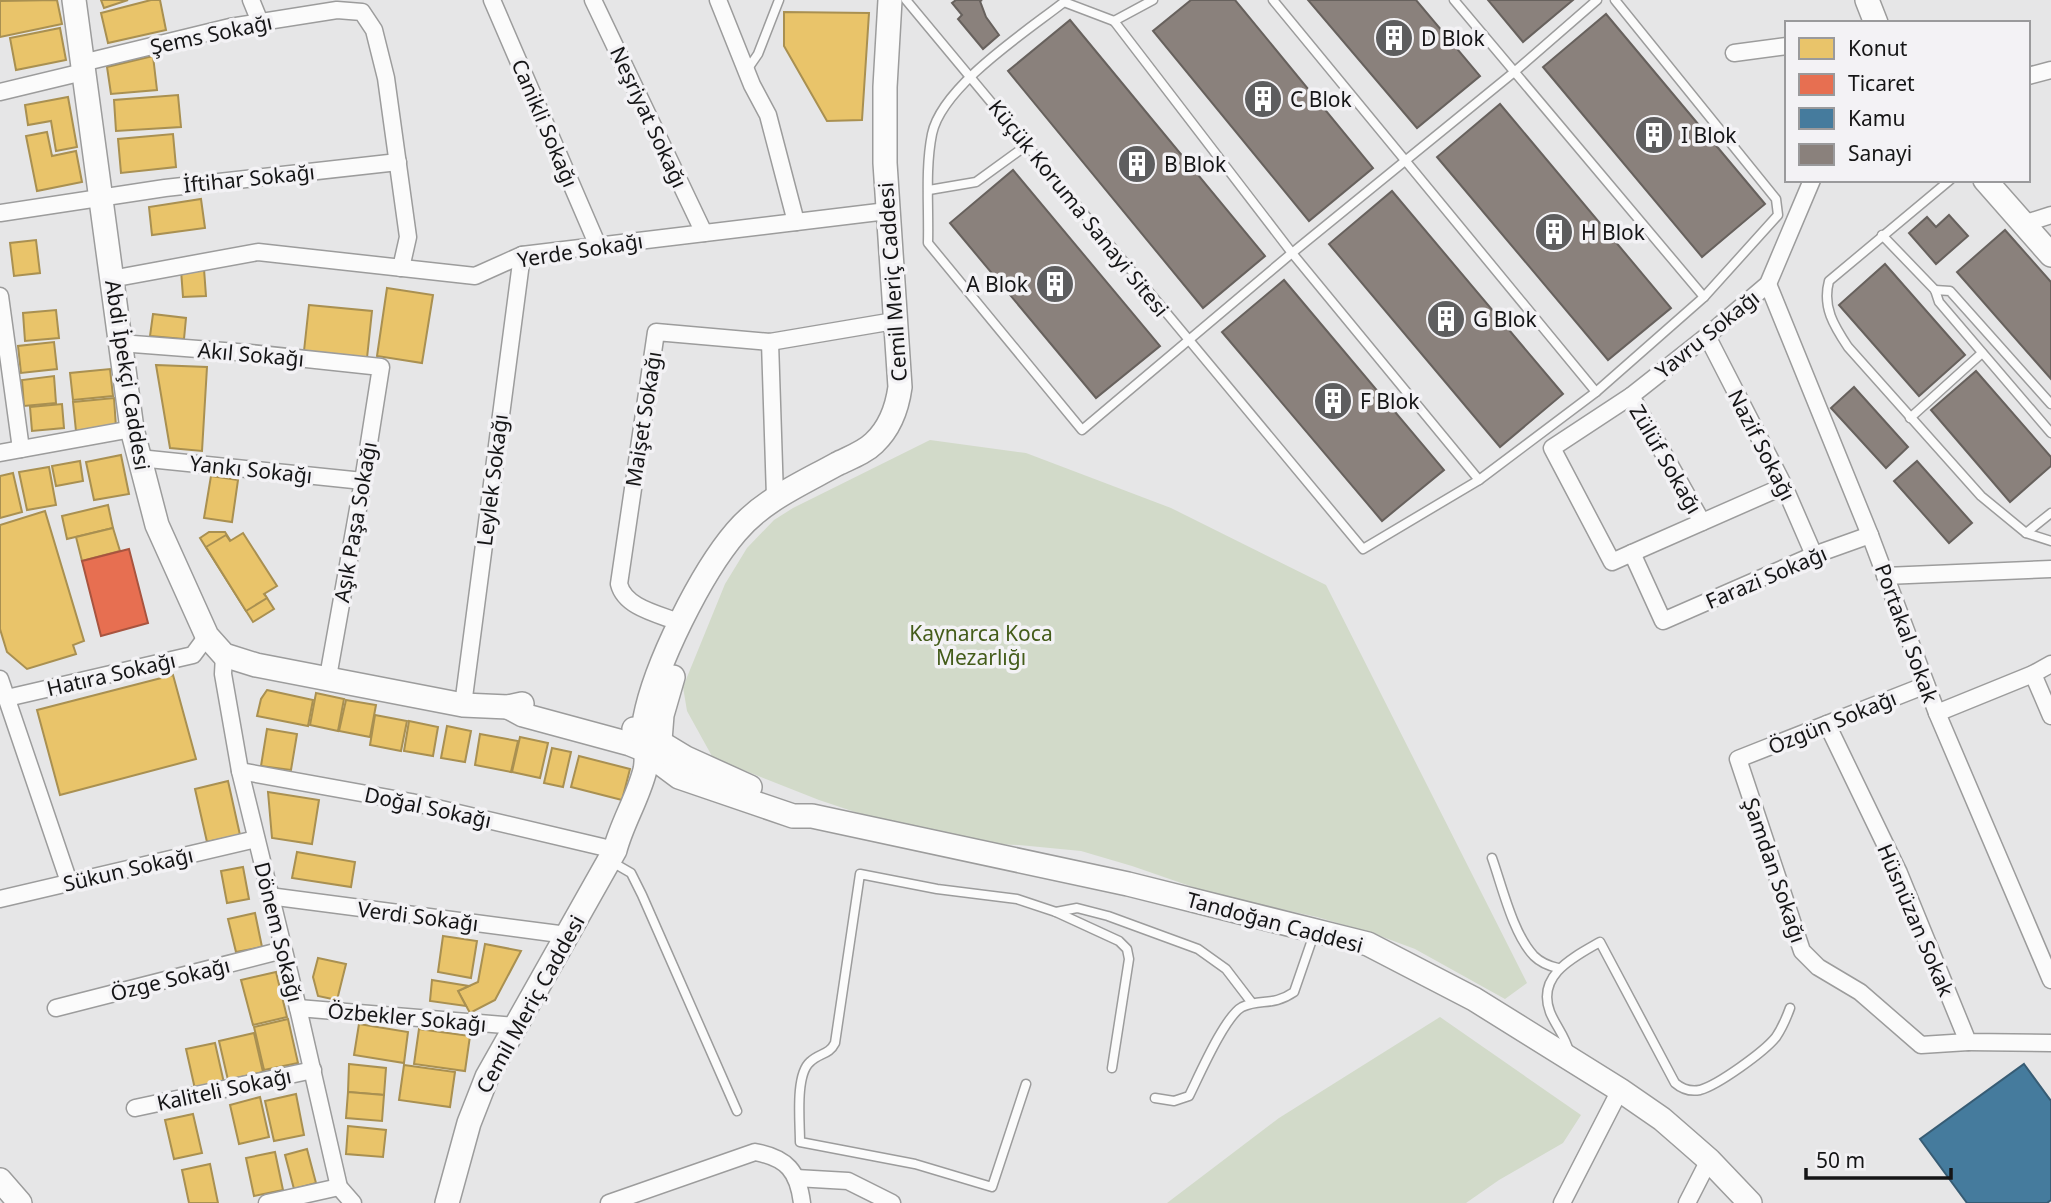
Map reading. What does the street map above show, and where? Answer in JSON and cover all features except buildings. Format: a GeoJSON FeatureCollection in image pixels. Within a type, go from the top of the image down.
{"type":"FeatureCollection","features":[{"type":"Feature","properties":{"kind":"street","name":"Abdi İpekçi Caddesi"},"geometry":{"type":"LineString","coordinates":[[74,0],[132,429],[157,525],[207,636],[225,655],[256,665],[463,705],[508,707],[528,703],[652,748]]}},
{"type":"Feature","properties":{"kind":"street"},"geometry":{"type":"LineString","coordinates":[[251,0],[260,22]]}},
{"type":"Feature","properties":{"kind":"street","name":"Canikli Sokağı"},"geometry":{"type":"LineString","coordinates":[[492,0],[598,246]]}},
{"type":"Feature","properties":{"kind":"street","name":"Neşriyat Sokağı"},"geometry":{"type":"LineString","coordinates":[[593,0],[704,233]]}},
{"type":"Feature","properties":{"kind":"street"},"geometry":{"type":"LineString","coordinates":[[718,0],[768,115],[796,222]]}},
{"type":"Feature","properties":{"kind":"street","name":"Cemil Meriç Caddesi"},"geometry":{"type":"LineString","coordinates":[[652,748],[652,693],[681,623],[717,559],[737,530],[775,497],[871,446],[884,432],[895,412],[900,387],[887,211],[885,87],[890,0]]}},
{"type":"Feature","properties":{"kind":"street"},"geometry":{"type":"LineString","coordinates":[[1867,0],[1875,21]]}},
{"type":"Feature","properties":{"kind":"street","name":"Şems Sokağı"},"geometry":{"type":"LineString","coordinates":[[0,92],[229,27],[337,10],[362,12],[374,30],[386,78],[398,162]]}},
{"type":"Feature","properties":{"kind":"street"},"geometry":{"type":"LineString","coordinates":[[1734,53],[1785,46]]}},
{"type":"Feature","properties":{"kind":"street"},"geometry":{"type":"LineString","coordinates":[[2030,75],[2051,70]]}},
{"type":"Feature","properties":{"kind":"street"},"geometry":{"type":"LineString","coordinates":[[398,162],[408,237],[401,268]]}},
{"type":"Feature","properties":{"kind":"street","name":"İftihar Sokağı"},"geometry":{"type":"LineString","coordinates":[[0,213],[100,196],[398,162]]}},
{"type":"Feature","properties":{"kind":"street","name":"Yavru Sokağı"},"geometry":{"type":"LineString","coordinates":[[1632,553],[1612,562],[1552,448],[1631,396],[1768,284],[1811,182]]}},
{"type":"Feature","properties":{"kind":"street"},"geometry":{"type":"LineString","coordinates":[[1987,182],[2051,255]]}},
{"type":"Feature","properties":{"kind":"street","name":"Yerde Sokağı"},"geometry":{"type":"LineString","coordinates":[[111,279],[258,252],[475,276],[522,255],[887,211]]}},
{"type":"Feature","properties":{"kind":"street"},"geometry":{"type":"LineString","coordinates":[[2023,224],[2051,215]]}},
{"type":"Feature","properties":{"kind":"street","name":"Leylek Sokağı"},"geometry":{"type":"LineString","coordinates":[[463,705],[522,255]]}},
{"type":"Feature","properties":{"kind":"street","name":"Portakal Sokak"},"geometry":{"type":"LineString","coordinates":[[1768,284],[1870,535],[1937,713],[2051,980]]}},
{"type":"Feature","properties":{"kind":"street"},"geometry":{"type":"LineString","coordinates":[[0,296],[2,330],[21,449]]}},
{"type":"Feature","properties":{"kind":"street","name":"Maişet Sokağı"},"geometry":{"type":"LineString","coordinates":[[681,623],[632,603],[621,594],[619,584],[656,332],[770,342],[894,321]]}},
{"type":"Feature","properties":{"kind":"street","name":"Nazif Sokağı"},"geometry":{"type":"LineString","coordinates":[[1707,336],[1784,486],[1814,555]]}},
{"type":"Feature","properties":{"kind":"street"},"geometry":{"type":"LineString","coordinates":[[770,342],[775,497]]}},
{"type":"Feature","properties":{"kind":"street","name":"Akıl Sokağı"},"geometry":{"type":"LineString","coordinates":[[120,343],[381,367]]}},
{"type":"Feature","properties":{"kind":"street","name":"Aşık Paşa Sokağı"},"geometry":{"type":"LineString","coordinates":[[328,677],[381,367]]}},
{"type":"Feature","properties":{"kind":"street","name":"Zülüf Sokağı"},"geometry":{"type":"LineString","coordinates":[[1631,396],[1702,522]]}},
{"type":"Feature","properties":{"kind":"street"},"geometry":{"type":"LineString","coordinates":[[0,453],[132,429]]}},
{"type":"Feature","properties":{"kind":"street","name":"Yankı Sokağı"},"geometry":{"type":"LineString","coordinates":[[139,458],[363,481]]}},
{"type":"Feature","properties":{"kind":"street"},"geometry":{"type":"LineString","coordinates":[[1632,553],[1784,486]]}},
{"type":"Feature","properties":{"kind":"street","name":"Farazi Sokağı"},"geometry":{"type":"LineString","coordinates":[[1632,553],[1662,621],[1814,555],[1870,535]]}},
{"type":"Feature","properties":{"kind":"street","name":"Cemil Meriç Caddesi"},"geometry":{"type":"LineString","coordinates":[[447,1203],[478,1098],[498,1054],[612,855],[644,772],[669,688],[717,559]]}},
{"type":"Feature","properties":{"kind":"street"},"geometry":{"type":"LineString","coordinates":[[1885,576],[2051,569]]}},
{"type":"Feature","properties":{"kind":"street","name":"Hatıra Sokağı"},"geometry":{"type":"LineString","coordinates":[[6,698],[192,655],[207,636]]}},
{"type":"Feature","properties":{"kind":"street","name":"Dönem Sokağı"},"geometry":{"type":"LineString","coordinates":[[225,655],[223,674],[240,771],[269,896],[339,1186],[353,1203]]}},
{"type":"Feature","properties":{"kind":"street"},"geometry":{"type":"LineString","coordinates":[[1937,713],[2051,664]]}},
{"type":"Feature","properties":{"kind":"street"},"geometry":{"type":"LineString","coordinates":[[2033,674],[2051,716]]}},
{"type":"Feature","properties":{"kind":"street"},"geometry":{"type":"LineString","coordinates":[[0,679],[69,882]]}},
{"type":"Feature","properties":{"kind":"street","name":"Özgün Sokağı"},"geometry":{"type":"LineString","coordinates":[[1738,759],[1926,685]]}},
{"type":"Feature","properties":{"kind":"street","name":"Hüsnüzan Sokak"},"geometry":{"type":"LineString","coordinates":[[1827,724],[1899,873],[1968,1042]]}},
{"type":"Feature","properties":{"kind":"street","name":"Tandoğan Caddesi"},"geometry":{"type":"LineString","coordinates":[[652,748],[686,758],[737,782],[795,802],[812,816],[1128,884],[1368,944],[1474,999],[1620,1090],[1662,1119],[1709,1160],[1750,1203]]}},
{"type":"Feature","properties":{"kind":"street","name":"Şamdan Sokağı"},"geometry":{"type":"LineString","coordinates":[[1738,759],[1802,951],[1818,967],[1860,992],[1921,1045],[1968,1042]]}},
{"type":"Feature","properties":{"kind":"street","name":"Doğal Sokağı"},"geometry":{"type":"LineString","coordinates":[[240,771],[411,802],[612,855]]}},
{"type":"Feature","properties":{"kind":"street","name":"Sükun Sokağı"},"geometry":{"type":"LineString","coordinates":[[0,899],[256,839]]}},
{"type":"Feature","properties":{"kind":"street","name":"Verdi Sokağı"},"geometry":{"type":"LineString","coordinates":[[269,896],[567,935]]}},
{"type":"Feature","properties":{"kind":"street","name":"Özge Sokağı"},"geometry":{"type":"LineString","coordinates":[[56,1008],[283,950]]}},
{"type":"Feature","properties":{"kind":"street","name":"Özbekler Sokağı"},"geometry":{"type":"LineString","coordinates":[[298,1009],[515,1026]]}},
{"type":"Feature","properties":{"kind":"street"},"geometry":{"type":"LineString","coordinates":[[1968,1042],[2051,1043]]}},
{"type":"Feature","properties":{"kind":"street","name":"Kaliteli Sokağı"},"geometry":{"type":"LineString","coordinates":[[135,1108],[313,1070]]}},
{"type":"Feature","properties":{"kind":"street"},"geometry":{"type":"LineString","coordinates":[[1562,1203],[1620,1090]]}},
{"type":"Feature","properties":{"kind":"street"},"geometry":{"type":"LineString","coordinates":[[609,1203],[755,1152],[772,1155],[786,1162],[796,1178],[802,1203]]}},
{"type":"Feature","properties":{"kind":"street"},"geometry":{"type":"LineString","coordinates":[[1686,1203],[1709,1160]]}},
{"type":"Feature","properties":{"kind":"street"},"geometry":{"type":"LineString","coordinates":[[796,1178],[848,1181],[892,1203]]}},
{"type":"Feature","properties":{"kind":"street"},"geometry":{"type":"LineString","coordinates":[[0,1180],[20,1203]]}},
{"type":"Feature","properties":{"kind":"street"},"geometry":{"type":"LineString","coordinates":[[267,1203],[339,1186]]}},
{"type":"Feature","properties":{"kind":"lane"},"geometry":{"type":"LineString","coordinates":[[747,70],[758,54],[779,0]]}},
{"type":"Feature","properties":{"kind":"lane","name":"Küçük Koruma Sanayi Sitesi"},"geometry":{"type":"LineString","coordinates":[[906,0],[1363,549],[1479,480],[1596,392],[1704,297],[1778,215],[1776,199],[1615,0]]}},
{"type":"Feature","properties":{"kind":"lane"},"geometry":{"type":"LineString","coordinates":[[1114,21],[1153,0]]}},
{"type":"Feature","properties":{"kind":"lane"},"geometry":{"type":"LineString","coordinates":[[1273,0],[1596,392]]}},
{"type":"Feature","properties":{"kind":"lane"},"geometry":{"type":"LineString","coordinates":[[1454,0],[1704,297]]}},
{"type":"Feature","properties":{"kind":"lane"},"geometry":{"type":"LineString","coordinates":[[1479,480],[1292,253],[1114,21],[1064,2],[970,76],[948,103],[933,131],[928,243],[1082,430],[1292,253],[1513,73],[1597,0]]}},
{"type":"Feature","properties":{"kind":"lane"},"geometry":{"type":"LineString","coordinates":[[929,190],[976,182],[1027,145]]}},
{"type":"Feature","properties":{"kind":"lane"},"geometry":{"type":"LineString","coordinates":[[1948,182],[1829,281],[1826,304],[1836,328],[1849,347],[1981,496],[2026,533],[2051,541]]}},
{"type":"Feature","properties":{"kind":"lane"},"geometry":{"type":"LineString","coordinates":[[1882,235],[1935,290],[1939,302],[2051,433]]}},
{"type":"Feature","properties":{"kind":"lane"},"geometry":{"type":"LineString","coordinates":[[1935,290],[1950,291],[2051,404]]}},
{"type":"Feature","properties":{"kind":"lane"},"geometry":{"type":"LineString","coordinates":[[1910,418],[1982,353]]}},
{"type":"Feature","properties":{"kind":"lane"},"geometry":{"type":"LineString","coordinates":[[2026,533],[2051,513]]}},
{"type":"Feature","properties":{"kind":"lane"},"geometry":{"type":"LineString","coordinates":[[612,855],[631,873],[642,895],[737,1111]]}},
{"type":"Feature","properties":{"kind":"lane"},"geometry":{"type":"LineString","coordinates":[[1492,858],[1515,923],[1529,949],[1539,961],[1558,968]]}},
{"type":"Feature","properties":{"kind":"lane"},"geometry":{"type":"LineString","coordinates":[[1026,1084],[992,1187],[915,1164],[800,1142],[801,1076],[807,1064],[829,1052],[835,1043],[860,874],[937,889],[1017,900],[1056,912],[1119,941],[1127,948],[1129,959],[1112,1068]]}},
{"type":"Feature","properties":{"kind":"lane"},"geometry":{"type":"LineString","coordinates":[[1056,912],[1077,908],[1108,916],[1198,949],[1226,969],[1252,1003]]}},
{"type":"Feature","properties":{"kind":"lane"},"geometry":{"type":"LineString","coordinates":[[1155,1098],[1174,1101],[1189,1096],[1232,1015],[1238,1009],[1252,1003],[1279,1001],[1294,992],[1315,931]]}},
{"type":"Feature","properties":{"kind":"lane"},"geometry":{"type":"LineString","coordinates":[[1568,1058],[1568,1047],[1549,1010],[1547,1001],[1550,982],[1558,968],[1600,942],[1675,1083],[1690,1091],[1703,1089],[1735,1070],[1765,1047],[1780,1031],[1790,1008]]}},
{"type":"Feature","properties":{"kind":"green space","name":"Kaynarca Koca Mezarlığı"},"geometry":{"type":"Polygon","coordinates":[[[930,440],[1026,453],[1171,508],[1326,585],[1527,983],[1505,999],[1415,949],[1372,933],[1317,917],[1216,895],[1081,851],[966,843],[909,830],[819,800],[713,758],[687,711],[683,687],[725,584],[747,548],[774,520],[793,508],[930,440]]]}},
{"type":"Feature","properties":{"kind":"green space"},"geometry":{"type":"Polygon","coordinates":[[[1440,1017],[1581,1115],[1563,1143],[1499,1180],[1466,1203],[1167,1203],[1279,1118],[1440,1017]]]}},
{"type":"Feature","properties":{"kind":"place","name":"D Blok"},"geometry":{"type":"Point","coordinates":[1394,38]}},
{"type":"Feature","properties":{"kind":"place","name":"C Blok"},"geometry":{"type":"Point","coordinates":[1263,99]}},
{"type":"Feature","properties":{"kind":"place","name":"I Blok"},"geometry":{"type":"Point","coordinates":[1654,135]}},
{"type":"Feature","properties":{"kind":"place","name":"B Blok"},"geometry":{"type":"Point","coordinates":[1137,164]}},
{"type":"Feature","properties":{"kind":"place","name":"H Blok"},"geometry":{"type":"Point","coordinates":[1554,232]}},
{"type":"Feature","properties":{"kind":"place","name":"A Blok"},"geometry":{"type":"Point","coordinates":[1055,284]}},
{"type":"Feature","properties":{"kind":"place","name":"G Blok"},"geometry":{"type":"Point","coordinates":[1446,319]}},
{"type":"Feature","properties":{"kind":"place","name":"F Blok"},"geometry":{"type":"Point","coordinates":[1333,401]}}]}
